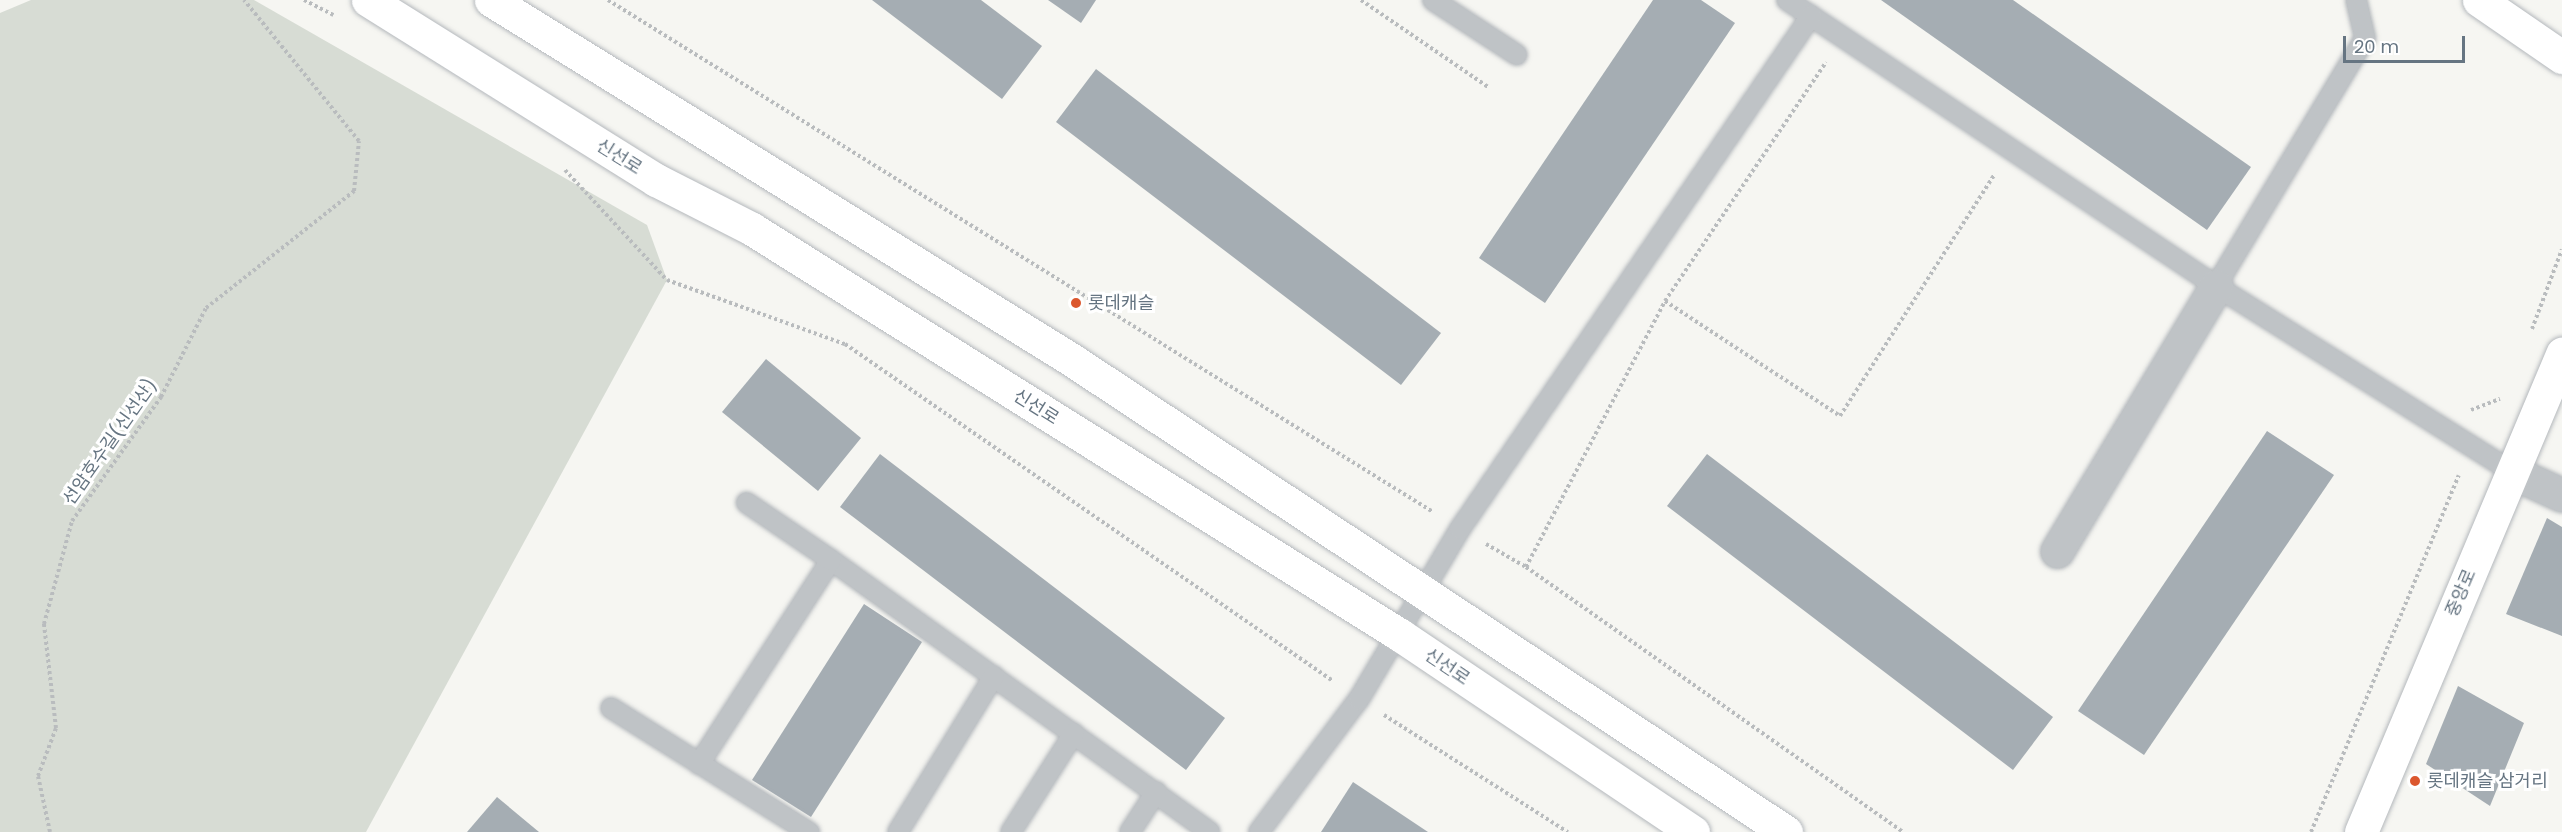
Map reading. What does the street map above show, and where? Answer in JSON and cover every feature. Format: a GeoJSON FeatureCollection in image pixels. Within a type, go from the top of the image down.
{"type":"FeatureCollection","features":[{"type":"Feature","properties":{"kind":"main road","name":"신선로"},"geometry":{"type":"LineString","coordinates":[[368,0],[656,180],[752,229],[1400,635],[1693,832]]}},
{"type":"Feature","properties":{"kind":"main road"},"geometry":{"type":"LineString","coordinates":[[491,0],[1072,360],[1786,832]]}},
{"type":"Feature","properties":{"kind":"main road"},"geometry":{"type":"LineString","coordinates":[[2479,0],[2562,57]]}},
{"type":"Feature","properties":{"kind":"main road","name":"중앙로"},"geometry":{"type":"LineString","coordinates":[[2361,832],[2562,354]]}},
{"type":"Feature","properties":{"kind":"street"},"geometry":{"type":"LineString","coordinates":[[2057,551],[2216,286]]}},
{"type":"Feature","properties":{"kind":"street"},"geometry":{"type":"LineString","coordinates":[[2512,472],[2562,495]]}},
{"type":"Feature","properties":{"kind":"lane"},"geometry":{"type":"LineString","coordinates":[[1433,0],[1517,56]]}},
{"type":"Feature","properties":{"kind":"lane"},"geometry":{"type":"LineString","coordinates":[[1787,0],[2216,286],[2469,448],[2512,472]]}},
{"type":"Feature","properties":{"kind":"lane"},"geometry":{"type":"LineString","coordinates":[[2216,286],[2365,38],[2356,0]]}},
{"type":"Feature","properties":{"kind":"lane"},"geometry":{"type":"LineString","coordinates":[[1259,832],[1359,699],[1400,635],[1460,529],[1811,16]]}},
{"type":"Feature","properties":{"kind":"lane"},"geometry":{"type":"LineString","coordinates":[[747,503],[994,676],[1209,832]]}},
{"type":"Feature","properties":{"kind":"lane"},"geometry":{"type":"LineString","coordinates":[[699,764],[831,560]]}},
{"type":"Feature","properties":{"kind":"lane"},"geometry":{"type":"LineString","coordinates":[[898,832],[994,676]]}},
{"type":"Feature","properties":{"kind":"lane"},"geometry":{"type":"LineString","coordinates":[[610,708],[809,832]]}},
{"type":"Feature","properties":{"kind":"lane"},"geometry":{"type":"LineString","coordinates":[[1011,832],[1074,733]]}},
{"type":"Feature","properties":{"kind":"lane"},"geometry":{"type":"LineString","coordinates":[[1130,832],[1156,792]]}},
{"type":"Feature","properties":{"kind":"path","name":"선암호수길(신선산)"},"geometry":{"type":"LineString","coordinates":[[50,832],[38,777],[56,728],[44,624],[72,521],[161,397],[206,308],[354,191],[359,141],[244,0]]}},
{"type":"Feature","properties":{"kind":"path"},"geometry":{"type":"LineString","coordinates":[[304,0],[335,16]]}},
{"type":"Feature","properties":{"kind":"path"},"geometry":{"type":"LineString","coordinates":[[608,0],[1460,529],[1526,567],[1903,832]]}},
{"type":"Feature","properties":{"kind":"path"},"geometry":{"type":"LineString","coordinates":[[1361,0],[1488,87]]}},
{"type":"Feature","properties":{"kind":"path"},"geometry":{"type":"LineString","coordinates":[[1526,567],[1665,301],[1844,37]]}},
{"type":"Feature","properties":{"kind":"path"},"geometry":{"type":"LineString","coordinates":[[1665,301],[1840,416],[2013,150]]}},
{"type":"Feature","properties":{"kind":"path"},"geometry":{"type":"LineString","coordinates":[[563,168],[667,280],[845,344],[1359,699],[1568,832]]}},
{"type":"Feature","properties":{"kind":"path"},"geometry":{"type":"LineString","coordinates":[[2311,832],[2469,448]]}},
{"type":"Feature","properties":{"kind":"shaded area"},"geometry":{"type":"Polygon","coordinates":[[[31,0],[254,0],[647,225],[667,280],[366,832],[0,832],[0,13],[31,0]]]}},
{"type":"Feature","properties":{"kind":"building"},"geometry":{"type":"Polygon","coordinates":[[[872,0],[981,0],[1042,46],[1002,99],[872,0]]]}},
{"type":"Feature","properties":{"kind":"building"},"geometry":{"type":"Polygon","coordinates":[[[1048,0],[1096,0],[1081,23],[1048,0]]]}},
{"type":"Feature","properties":{"kind":"building"},"geometry":{"type":"Polygon","coordinates":[[[1653,0],[1701,0],[1735,23],[1545,303],[1479,258],[1653,0]]]}},
{"type":"Feature","properties":{"kind":"building"},"geometry":{"type":"Polygon","coordinates":[[[1881,0],[2013,0],[2251,167],[2207,230],[1881,0]]]}},
{"type":"Feature","properties":{"kind":"building"},"geometry":{"type":"Polygon","coordinates":[[[1096,69],[1441,333],[1401,385],[1056,122],[1096,69]]]}},
{"type":"Feature","properties":{"kind":"building"},"geometry":{"type":"Polygon","coordinates":[[[766,359],[861,438],[818,491],[722,412],[766,359]]]}},
{"type":"Feature","properties":{"kind":"building"},"geometry":{"type":"Polygon","coordinates":[[[2267,431],[2334,475],[2144,755],[2078,711],[2267,431]]]}},
{"type":"Feature","properties":{"kind":"building"},"geometry":{"type":"Polygon","coordinates":[[[880,454],[1225,718],[1186,770],[840,507],[880,454]]]}},
{"type":"Feature","properties":{"kind":"building"},"geometry":{"type":"Polygon","coordinates":[[[1707,454],[2053,717],[2013,770],[1667,506],[1707,454]]]}},
{"type":"Feature","properties":{"kind":"building"},"geometry":{"type":"Polygon","coordinates":[[[2547,518],[2562,527],[2562,636],[2506,614],[2547,518]]]}},
{"type":"Feature","properties":{"kind":"building"},"geometry":{"type":"Polygon","coordinates":[[[864,604],[922,642],[811,817],[752,780],[864,604]]]}},
{"type":"Feature","properties":{"kind":"building"},"geometry":{"type":"Polygon","coordinates":[[[2458,686],[2524,723],[2490,806],[2426,764],[2458,686]]]}},
{"type":"Feature","properties":{"kind":"building"},"geometry":{"type":"Polygon","coordinates":[[[1353,782],[1428,832],[1321,832],[1353,782]]]}},
{"type":"Feature","properties":{"kind":"building"},"geometry":{"type":"Polygon","coordinates":[[[497,797],[539,832],[467,832],[497,797]]]}},
{"type":"Feature","properties":{"kind":"place","name":"롯데캐슬"},"geometry":{"type":"Point","coordinates":[1076,303]}},
{"type":"Feature","properties":{"kind":"place","name":"롯데캐슬 삼거리"},"geometry":{"type":"Point","coordinates":[2415,781]}}]}
